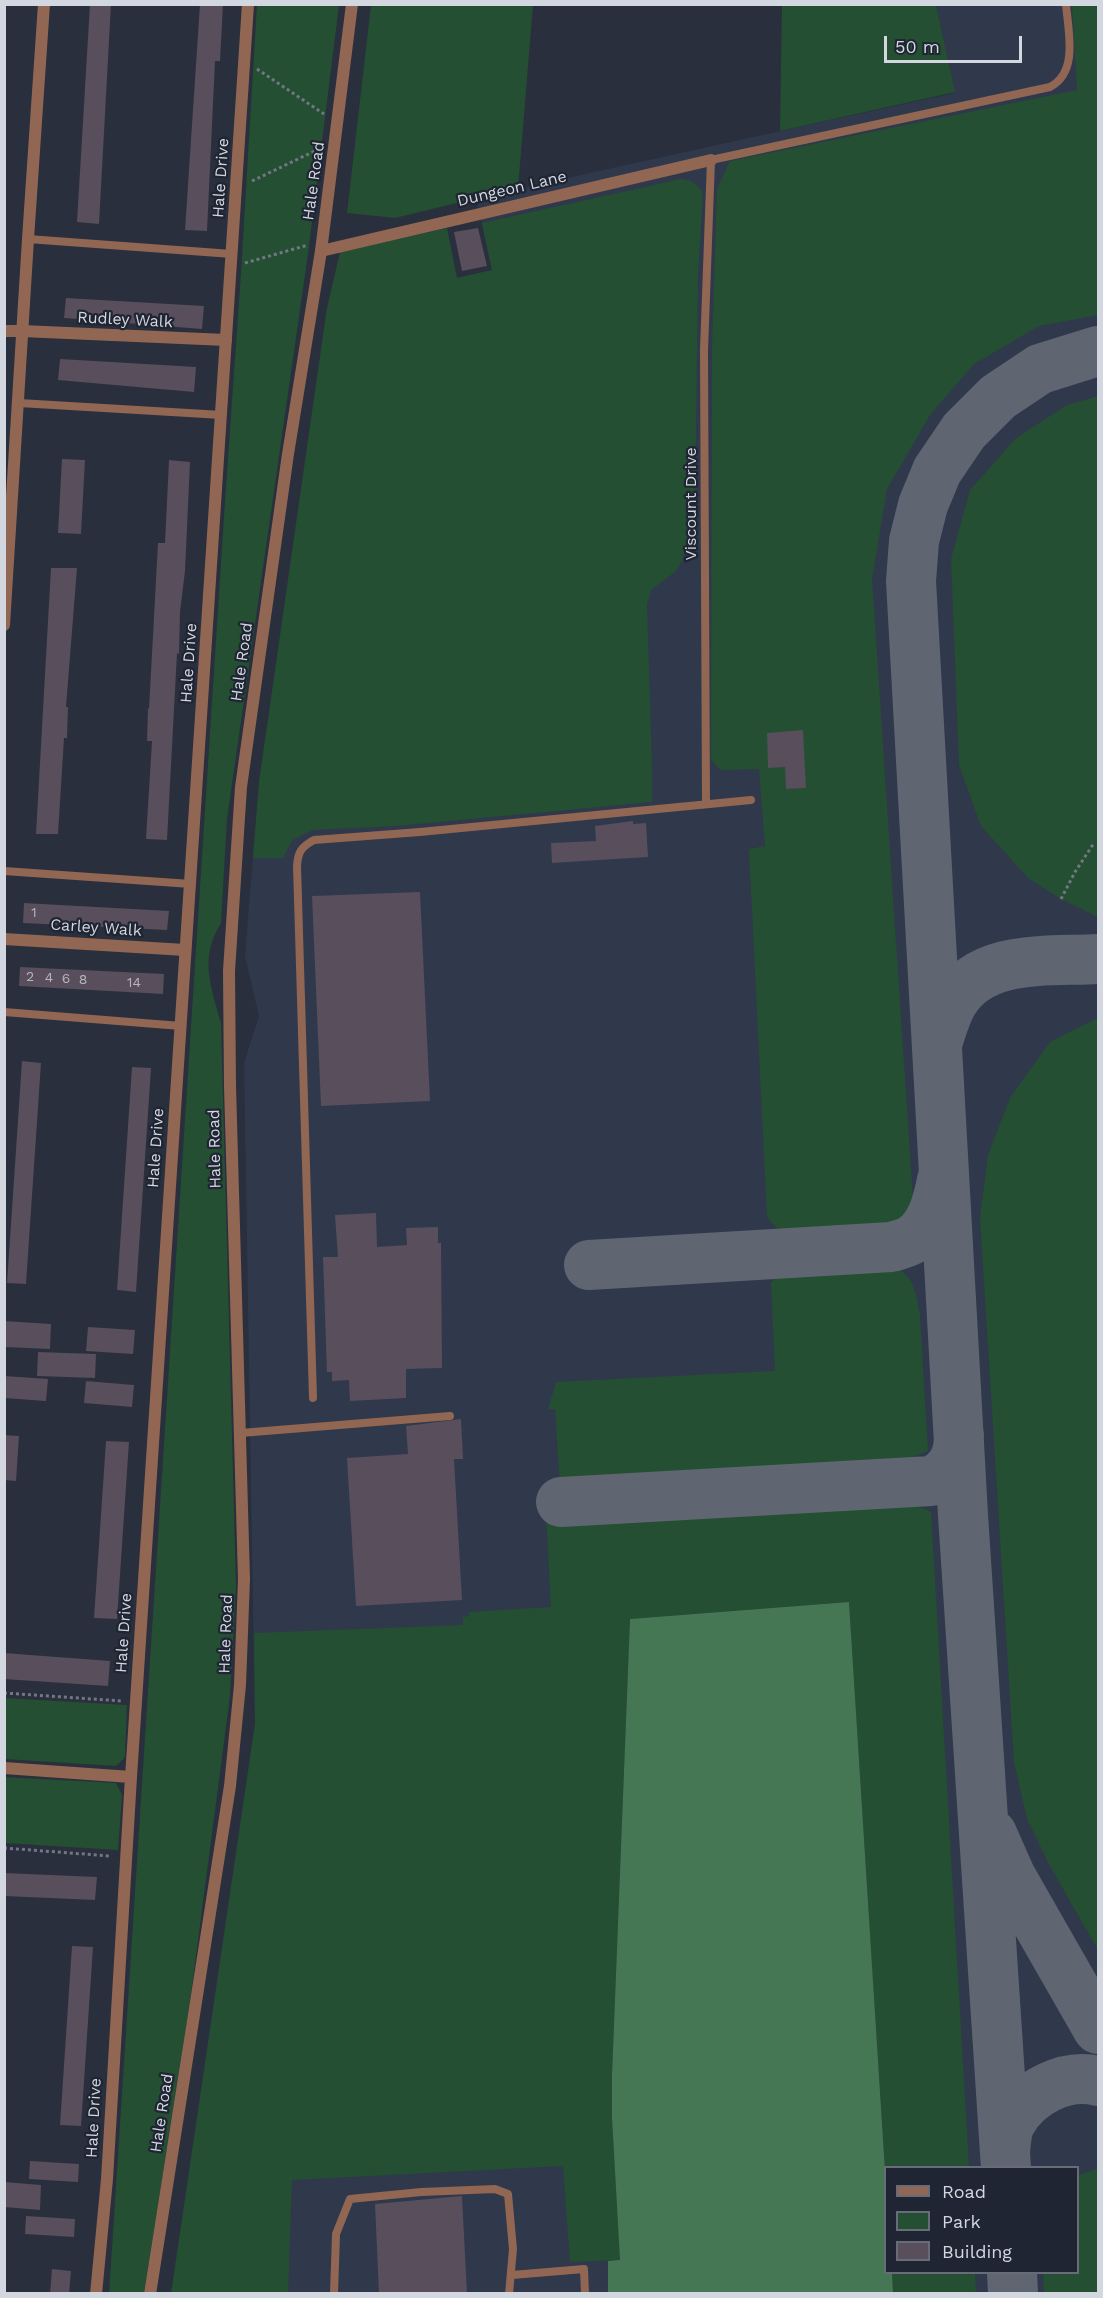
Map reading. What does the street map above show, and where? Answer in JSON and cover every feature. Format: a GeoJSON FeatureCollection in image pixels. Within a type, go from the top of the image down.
{"type":"FeatureCollection","features":[{"type":"Feature","properties":{"kind":"street"},"geometry":{"type":"LineString","coordinates":[[4,625],[44,4]]}},
{"type":"Feature","properties":{"kind":"street","name":"Hale Drive"},"geometry":{"type":"LineString","coordinates":[[96,2294],[107,2179],[131,1777],[248,4]]}},
{"type":"Feature","properties":{"kind":"street","name":"Hale Road"},"geometry":{"type":"LineString","coordinates":[[150,2294],[230,1786],[240,1686],[244,1579],[229,971],[237,831],[242,775],[286,465],[336,141],[352,4]]}},
{"type":"Feature","properties":{"kind":"street","name":"Dungeon Lane"},"geometry":{"type":"LineString","coordinates":[[321,246],[711,160]]}},
{"type":"Feature","properties":{"kind":"street","name":"Rudley Walk"},"geometry":{"type":"LineString","coordinates":[[4,331],[226,340]]}},
{"type":"Feature","properties":{"kind":"street","name":"Carley Walk"},"geometry":{"type":"LineString","coordinates":[[4,939],[185,950]]}},
{"type":"Feature","properties":{"kind":"street"},"geometry":{"type":"LineString","coordinates":[[4,1768],[131,1777]]}},
{"type":"Feature","properties":{"kind":"lane"},"geometry":{"type":"LineString","coordinates":[[711,160],[1050,87],[1064,76],[1070,59],[1066,4]]}},
{"type":"Feature","properties":{"kind":"lane","name":"Viscount Drive"},"geometry":{"type":"LineString","coordinates":[[706,804],[704,350],[711,160]]}},
{"type":"Feature","properties":{"kind":"lane"},"geometry":{"type":"LineString","coordinates":[[28,239],[232,254]]}},
{"type":"Feature","properties":{"kind":"lane"},"geometry":{"type":"LineString","coordinates":[[19,403],[222,415]]}},
{"type":"Feature","properties":{"kind":"lane"},"geometry":{"type":"LineString","coordinates":[[313,1398],[297,866],[297,856],[301,848],[314,840],[751,800]]}},
{"type":"Feature","properties":{"kind":"lane"},"geometry":{"type":"LineString","coordinates":[[4,871],[191,884]]}},
{"type":"Feature","properties":{"kind":"lane"},"geometry":{"type":"LineString","coordinates":[[4,1012],[181,1026]]}},
{"type":"Feature","properties":{"kind":"lane"},"geometry":{"type":"LineString","coordinates":[[241,1433],[450,1416]]}},
{"type":"Feature","properties":{"kind":"lane"},"geometry":{"type":"LineString","coordinates":[[334,2294],[336,2234],[350,2199],[421,2192],[495,2189],[508,2194],[513,2249],[509,2294]]}},
{"type":"Feature","properties":{"kind":"lane"},"geometry":{"type":"LineString","coordinates":[[512,2275],[584,2269],[585,2294]]}},
{"type":"Feature","properties":{"kind":"path"},"geometry":{"type":"LineString","coordinates":[[244,61],[338,123]]}},
{"type":"Feature","properties":{"kind":"path"},"geometry":{"type":"LineString","coordinates":[[236,189],[336,141]]}},
{"type":"Feature","properties":{"kind":"path"},"geometry":{"type":"LineString","coordinates":[[231,269],[256,258],[321,246]]}},
{"type":"Feature","properties":{"kind":"path"},"geometry":{"type":"LineString","coordinates":[[1061,899],[1094,843]]}},
{"type":"Feature","properties":{"kind":"path"},"geometry":{"type":"LineString","coordinates":[[4,1693],[136,1702]]}},
{"type":"Feature","properties":{"kind":"path"},"geometry":{"type":"LineString","coordinates":[[4,1848],[126,1857]]}},
{"type":"Feature","properties":{"kind":"shaded area"},"geometry":{"type":"Polygon","coordinates":[[[936,5],[1098,5],[1098,2293],[171,2294],[255,1724],[244,1063],[259,1016],[245,956],[259,782],[327,308],[447,228],[456,278],[492,270],[476,198],[954,93],[936,5]]]}},
{"type":"Feature","properties":{"kind":"green space"},"geometry":{"type":"Polygon","coordinates":[[[257,5],[339,5],[308,254],[227,819],[221,923],[210,948],[209,961],[211,985],[221,1023],[236,1586],[230,1696],[191,1994],[144,2293],[109,2294],[241,273],[257,5]]]}},
{"type":"Feature","properties":{"kind":"green space"},"geometry":{"type":"Polygon","coordinates":[[[371,5],[533,5],[518,188],[395,218],[347,213],[371,5]]]}},
{"type":"Feature","properties":{"kind":"green space"},"geometry":{"type":"Polygon","coordinates":[[[782,5],[936,5],[955,92],[780,131],[782,5]]]}},
{"type":"Feature","properties":{"kind":"green space"},"geometry":{"type":"Polygon","coordinates":[[[1072,5],[1098,5],[1098,315],[1039,326],[974,364],[930,415],[887,489],[872,579],[913,1199],[899,1221],[886,1231],[842,1238],[797,1238],[780,1230],[767,1217],[749,849],[765,846],[759,769],[720,770],[711,759],[712,348],[717,189],[730,161],[1077,90],[1072,5]]]}},
{"type":"Feature","properties":{"kind":"green space"},"geometry":{"type":"Polygon","coordinates":[[[681,179],[694,183],[703,193],[698,275],[695,513],[682,561],[675,572],[652,589],[647,604],[652,802],[396,826],[312,830],[292,840],[283,858],[253,858],[259,782],[327,308],[340,252],[447,228],[457,278],[492,270],[482,223],[681,179]]]}},
{"type":"Feature","properties":{"kind":"green space"},"geometry":{"type":"Polygon","coordinates":[[[1098,396],[1098,917],[1061,899],[1028,878],[981,826],[959,765],[951,559],[970,490],[1016,438],[1067,405],[1098,396]]]}},
{"type":"Feature","properties":{"kind":"green space"},"geometry":{"type":"Polygon","coordinates":[[[1098,1018],[1098,1950],[1050,1866],[1027,1819],[1014,1762],[980,1218],[988,1155],[1010,1098],[1050,1042],[1098,1018]]]}},
{"type":"Feature","properties":{"kind":"green space"},"geometry":{"type":"Polygon","coordinates":[[[853,1263],[893,1267],[908,1277],[913,1286],[920,1315],[928,1451],[896,1464],[855,1471],[560,1488],[555,1409],[548,1409],[556,1382],[775,1371],[771,1283],[778,1276],[797,1268],[853,1263]]]}},
{"type":"Feature","properties":{"kind":"green space"},"geometry":{"type":"Polygon","coordinates":[[[842,1501],[900,1503],[931,1512],[969,2166],[885,2166],[849,1602],[630,1619],[612,2075],[612,2118],[620,2260],[570,2262],[563,2166],[292,2180],[288,2293],[171,2294],[255,1724],[254,1633],[463,1625],[463,1617],[469,1616],[469,1612],[551,1607],[546,1515],[842,1501]]]}},
{"type":"Feature","properties":{"kind":"green space"},"geometry":{"type":"Polygon","coordinates":[[[849,1602],[885,2166],[884,2274],[892,2274],[893,2293],[608,2293],[608,2261],[620,2260],[612,2118],[612,2075],[630,1619],[849,1602]]]}},
{"type":"Feature","properties":{"kind":"green space"},"geometry":{"type":"Polygon","coordinates":[[[4,1698],[127,1705],[125,1757],[116,1766],[5,1759],[4,1698]]]}},
{"type":"Feature","properties":{"kind":"green space"},"geometry":{"type":"Polygon","coordinates":[[[4,1777],[116,1783],[122,1795],[118,1850],[5,1843],[4,1777]]]}},
{"type":"Feature","properties":{"kind":"green space"},"geometry":{"type":"Polygon","coordinates":[[[1098,2169],[1098,2293],[1044,2293],[1043,2274],[1079,2274],[1079,2175],[1098,2169]]]}},
{"type":"Feature","properties":{"kind":"green space"},"geometry":{"type":"Polygon","coordinates":[[[892,2274],[975,2274],[976,2293],[893,2293],[892,2274]]]}},
{"type":"Feature","properties":{"kind":"building"},"geometry":{"type":"Polygon","coordinates":[[[90,4],[111,4],[99,224],[77,222],[90,4]]]}},
{"type":"Feature","properties":{"kind":"building"},"geometry":{"type":"Polygon","coordinates":[[[200,4],[223,4],[220,61],[215,61],[207,231],[185,230],[200,4]]]}},
{"type":"Feature","properties":{"kind":"building"},"geometry":{"type":"Polygon","coordinates":[[[478,228],[487,266],[462,271],[454,232],[478,228]]]}},
{"type":"Feature","properties":{"kind":"building"},"geometry":{"type":"Polygon","coordinates":[[[66,298],[204,306],[202,329],[64,318],[66,298]]]}},
{"type":"Feature","properties":{"kind":"building"},"geometry":{"type":"Polygon","coordinates":[[[60,359],[196,367],[194,392],[58,380],[60,359]]]}},
{"type":"Feature","properties":{"kind":"building"},"geometry":{"type":"Polygon","coordinates":[[[62,459],[85,460],[81,534],[58,533],[62,459]]]}},
{"type":"Feature","properties":{"kind":"building"},"geometry":{"type":"Polygon","coordinates":[[[169,460],[190,462],[167,840],[146,839],[152,741],[147,741],[148,708],[158,543],[165,543],[169,460]]]}},
{"type":"Feature","properties":{"kind":"building"},"geometry":{"type":"Polygon","coordinates":[[[51,568],[77,568],[66,707],[68,707],[67,738],[64,738],[58,834],[36,834],[51,568]]]}},
{"type":"Feature","properties":{"kind":"building"},"geometry":{"type":"Polygon","coordinates":[[[803,730],[806,788],[786,789],[785,767],[768,768],[767,733],[803,730]]]}},
{"type":"Feature","properties":{"kind":"building"},"geometry":{"type":"Polygon","coordinates":[[[633,821],[633,824],[646,823],[648,857],[552,863],[551,843],[596,841],[595,826],[633,821]]]}},
{"type":"Feature","properties":{"kind":"building"},"geometry":{"type":"Polygon","coordinates":[[[420,892],[430,1101],[321,1106],[312,896],[420,892]]]}},
{"type":"Feature","properties":{"kind":"building"},"geometry":{"type":"Polygon","coordinates":[[[24,903],[169,911],[167,930],[23,923],[24,903]]]}},
{"type":"Feature","properties":{"kind":"building"},"geometry":{"type":"Polygon","coordinates":[[[20,967],[164,974],[163,994],[19,986],[20,967]]]}},
{"type":"Feature","properties":{"kind":"building"},"geometry":{"type":"Polygon","coordinates":[[[22,1061],[41,1063],[26,1284],[7,1283],[22,1061]]]}},
{"type":"Feature","properties":{"kind":"building"},"geometry":{"type":"Polygon","coordinates":[[[132,1067],[151,1068],[136,1292],[117,1290],[132,1067]]]}},
{"type":"Feature","properties":{"kind":"building"},"geometry":{"type":"Polygon","coordinates":[[[376,1213],[377,1247],[407,1245],[406,1228],[438,1227],[438,1243],[441,1243],[442,1368],[406,1369],[406,1398],[350,1401],[349,1380],[332,1381],[332,1372],[327,1372],[323,1257],[338,1257],[335,1215],[376,1213]]]}},
{"type":"Feature","properties":{"kind":"building"},"geometry":{"type":"Polygon","coordinates":[[[4,1321],[51,1324],[50,1349],[4,1347],[4,1321]]]}},
{"type":"Feature","properties":{"kind":"building"},"geometry":{"type":"Polygon","coordinates":[[[88,1327],[135,1330],[133,1354],[86,1351],[88,1327]]]}},
{"type":"Feature","properties":{"kind":"building"},"geometry":{"type":"Polygon","coordinates":[[[38,1352],[96,1354],[95,1378],[37,1376],[38,1352]]]}},
{"type":"Feature","properties":{"kind":"building"},"geometry":{"type":"Polygon","coordinates":[[[4,1376],[48,1379],[46,1401],[4,1398],[4,1376]]]}},
{"type":"Feature","properties":{"kind":"building"},"geometry":{"type":"Polygon","coordinates":[[[86,1381],[134,1385],[132,1407],[84,1403],[86,1381]]]}},
{"type":"Feature","properties":{"kind":"building"},"geometry":{"type":"Polygon","coordinates":[[[461,1419],[463,1459],[454,1459],[462,1600],[356,1606],[347,1458],[408,1454],[406,1426],[461,1419]]]}},
{"type":"Feature","properties":{"kind":"building"},"geometry":{"type":"Polygon","coordinates":[[[4,1435],[19,1436],[16,1481],[4,1480],[4,1435]]]}},
{"type":"Feature","properties":{"kind":"building"},"geometry":{"type":"Polygon","coordinates":[[[106,1441],[129,1442],[117,1619],[94,1618],[106,1441]]]}},
{"type":"Feature","properties":{"kind":"building"},"geometry":{"type":"Polygon","coordinates":[[[4,1653],[110,1661],[108,1686],[4,1679],[4,1653]]]}},
{"type":"Feature","properties":{"kind":"building"},"geometry":{"type":"Polygon","coordinates":[[[4,1873],[97,1877],[95,1900],[4,1896],[4,1873]]]}},
{"type":"Feature","properties":{"kind":"building"},"geometry":{"type":"Polygon","coordinates":[[[72,1946],[93,1947],[81,2126],[60,2125],[72,1946]]]}},
{"type":"Feature","properties":{"kind":"building"},"geometry":{"type":"Polygon","coordinates":[[[30,2161],[79,2164],[78,2182],[29,2179],[30,2161]]]}},
{"type":"Feature","properties":{"kind":"building"},"geometry":{"type":"Polygon","coordinates":[[[4,2182],[41,2185],[40,2210],[4,2207],[4,2182]]]}},
{"type":"Feature","properties":{"kind":"building"},"geometry":{"type":"Polygon","coordinates":[[[462,2196],[467,2294],[379,2294],[375,2204],[462,2196]]]}},
{"type":"Feature","properties":{"kind":"building"},"geometry":{"type":"Polygon","coordinates":[[[26,2216],[75,2219],[74,2237],[25,2234],[26,2216]]]}},
{"type":"Feature","properties":{"kind":"building"},"geometry":{"type":"Polygon","coordinates":[[[52,2269],[71,2271],[69,2294],[50,2294],[52,2269]]]}},
{"type":"Feature","properties":{"kind":"taxiway"},"geometry":{"type":"LineString","coordinates":[[1006,2166],[963,1515],[911,581],[914,541],[923,505],[937,471],[964,431],[998,397],[1040,369],[1098,351]]}},
{"type":"Feature","properties":{"kind":"taxiway"},"geometry":{"type":"LineString","coordinates":[[938,1041],[953,1002],[966,986],[981,975],[1018,963],[1098,959]]}},
{"type":"Feature","properties":{"kind":"taxiway"},"geometry":{"type":"LineString","coordinates":[[589,1265],[891,1247],[920,1234],[936,1204],[942,1180]]}},
{"type":"Feature","properties":{"kind":"taxiway"},"geometry":{"type":"LineString","coordinates":[[561,1502],[931,1481],[944,1473],[953,1463],[958,1450],[959,1435]]}},
{"type":"Feature","properties":{"kind":"taxiway"},"geometry":{"type":"LineString","coordinates":[[992,1834],[1011,1877],[1098,2029]]}},
{"type":"Feature","properties":{"kind":"taxiway"},"geometry":{"type":"LineString","coordinates":[[1005,2153],[1007,2133],[1011,2122],[1018,2111],[1037,2094],[1048,2087],[1073,2080],[1098,2081]]}},
{"type":"Feature","properties":{"kind":"taxiway"},"geometry":{"type":"LineString","coordinates":[[1012,2274],[1013,2294]]}}]}
